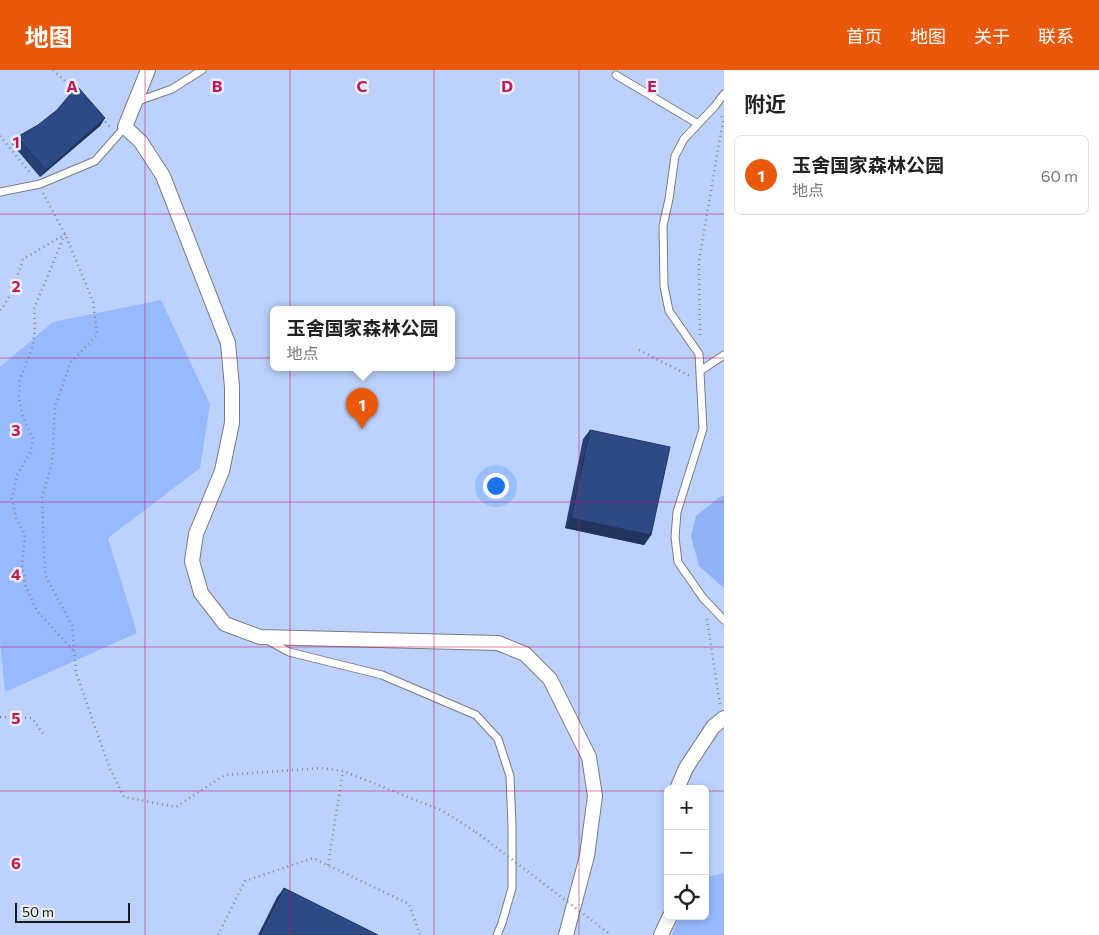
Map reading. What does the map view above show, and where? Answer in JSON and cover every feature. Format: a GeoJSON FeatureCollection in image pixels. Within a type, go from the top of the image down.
{"type":"FeatureCollection","features":[{"type":"Feature","properties":{"kind":"street"},"geometry":{"type":"LineString","coordinates":[[148,70],[121,131],[141,142],[163,176],[228,342],[232,387],[232,423],[222,470],[196,534],[192,561],[201,593],[225,624],[260,637],[498,643],[525,654],[550,679],[589,757],[595,796],[587,856],[566,935]]}},
{"type":"Feature","properties":{"kind":"street"},"geometry":{"type":"LineString","coordinates":[[679,785],[686,768],[713,727],[723,719]]}},
{"type":"Feature","properties":{"kind":"street"},"geometry":{"type":"LineString","coordinates":[[661,935],[668,920]]}},
{"type":"Feature","properties":{"kind":"lane"},"geometry":{"type":"LineString","coordinates":[[135,102],[172,89],[202,70]]}},
{"type":"Feature","properties":{"kind":"lane"},"geometry":{"type":"LineString","coordinates":[[616,76],[698,124]]}},
{"type":"Feature","properties":{"kind":"lane"},"geometry":{"type":"LineString","coordinates":[[724,94],[684,140],[676,156],[663,226],[664,286],[669,311],[699,354],[703,429],[677,512],[675,537],[678,562],[703,598],[724,620]]}},
{"type":"Feature","properties":{"kind":"lane"},"geometry":{"type":"LineString","coordinates":[[0,192],[40,184],[95,161],[121,131]]}},
{"type":"Feature","properties":{"kind":"lane"},"geometry":{"type":"LineString","coordinates":[[700,371],[724,355]]}},
{"type":"Feature","properties":{"kind":"lane"},"geometry":{"type":"LineString","coordinates":[[260,637],[289,652],[382,675],[476,715],[498,739],[510,776],[512,888],[497,935]]}},
{"type":"Feature","properties":{"kind":"path"},"geometry":{"type":"LineString","coordinates":[[53,70],[82,97]]}},
{"type":"Feature","properties":{"kind":"path"},"geometry":{"type":"LineString","coordinates":[[695,348],[700,340],[699,261],[723,122],[721,113],[715,106]]}},
{"type":"Feature","properties":{"kind":"path"},"geometry":{"type":"LineString","coordinates":[[100,116],[121,131]]}},
{"type":"Feature","properties":{"kind":"path"},"geometry":{"type":"LineString","coordinates":[[0,136],[40,184],[65,234],[93,301],[97,335],[71,362],[55,406],[52,463],[42,498],[45,575],[72,625],[76,673],[110,769],[124,797],[176,807],[225,775],[322,768],[343,770],[443,811],[476,832],[611,935]]}},
{"type":"Feature","properties":{"kind":"path"},"geometry":{"type":"LineString","coordinates":[[0,310],[5,305],[22,259],[65,234]]}},
{"type":"Feature","properties":{"kind":"path"},"geometry":{"type":"LineString","coordinates":[[65,234],[34,309],[35,329],[33,344],[20,379],[19,398],[23,417],[33,439],[30,453],[17,475],[12,499],[16,518],[25,535],[22,566],[26,587],[38,611],[74,651]]}},
{"type":"Feature","properties":{"kind":"path"},"geometry":{"type":"LineString","coordinates":[[640,350],[700,381]]}},
{"type":"Feature","properties":{"kind":"path"},"geometry":{"type":"LineString","coordinates":[[703,598],[723,719]]}},
{"type":"Feature","properties":{"kind":"path"},"geometry":{"type":"LineString","coordinates":[[0,717],[32,718],[44,734]]}},
{"type":"Feature","properties":{"kind":"path"},"geometry":{"type":"LineString","coordinates":[[328,865],[343,770]]}},
{"type":"Feature","properties":{"kind":"path"},"geometry":{"type":"LineString","coordinates":[[218,935],[245,881],[313,858],[409,904],[420,935]]}},
{"type":"Feature","properties":{"kind":"shaded area"},"geometry":{"type":"Polygon","coordinates":[[[0,70],[724,70],[724,935],[0,935],[0,70]]]}},
{"type":"Feature","properties":{"kind":"shaded area"},"geometry":{"type":"Polygon","coordinates":[[[161,300],[210,404],[200,468],[108,538],[137,633],[5,692],[0,642],[0,367],[53,322],[161,300]]]}},
{"type":"Feature","properties":{"kind":"shaded area"},"geometry":{"type":"Polygon","coordinates":[[[724,495],[724,588],[699,566],[691,536],[696,516],[724,495]]]}},
{"type":"Feature","properties":{"kind":"shaded area"},"geometry":{"type":"Polygon","coordinates":[[[724,873],[724,935],[672,935],[678,920],[709,920],[709,877],[724,873]]]}},
{"type":"Feature","properties":{"kind":"building"},"geometry":{"type":"Polygon","coordinates":[[[77,86],[105,118],[46,170],[17,137],[38,125],[57,110],[77,86]]]}},
{"type":"Feature","properties":{"kind":"building"},"geometry":{"type":"Polygon","coordinates":[[[590,430],[670,447],[651,535],[571,518],[590,430]]]}},
{"type":"Feature","properties":{"kind":"building"},"geometry":{"type":"Polygon","coordinates":[[[284,888],[378,935],[260,935],[284,888]]]}},
{"type":"Feature","properties":{"kind":"place","name":"玉舍国家森林公园"},"geometry":{"type":"Point","coordinates":[362,429]}}]}
